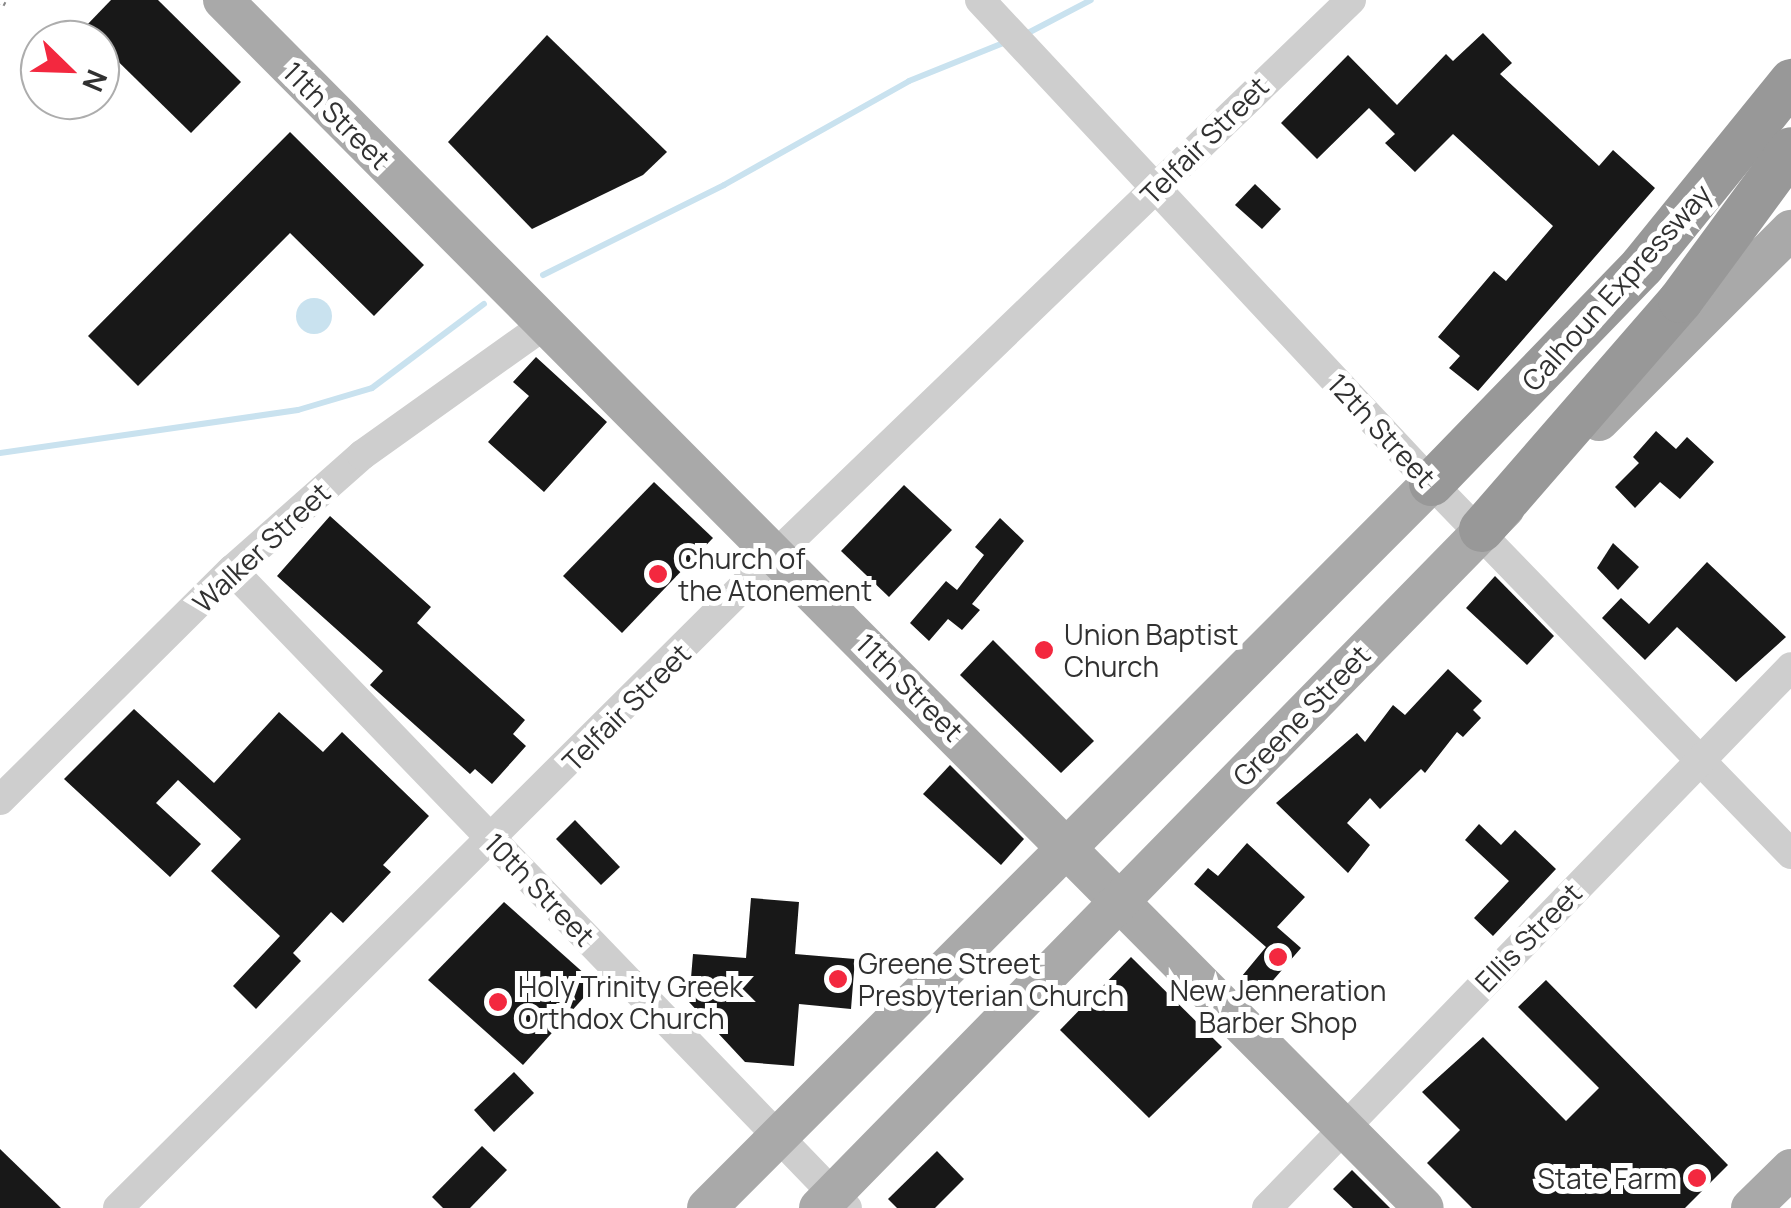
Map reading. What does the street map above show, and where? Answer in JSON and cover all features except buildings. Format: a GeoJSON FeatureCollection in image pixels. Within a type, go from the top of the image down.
{"type":"FeatureCollection","features":[{"type":"Feature","properties":{"kind":"highway","name":"Calhoun Expressway"},"geometry":{"type":"LineString","coordinates":[[1431,484],[1642,265],[1791,81]]}},
{"type":"Feature","properties":{"kind":"highway","name":"Calhoun Expressway"},"geometry":{"type":"LineString","coordinates":[[1481,529],[1680,300],[1791,149]]}},
{"type":"Feature","properties":{"kind":"main road","name":"11th Street"},"geometry":{"type":"LineString","coordinates":[[222,0],[1424,1208]]}},
{"type":"Feature","properties":{"kind":"main road","name":"Greene Street"},"geometry":{"type":"LineString","coordinates":[[833,1203],[1481,529],[1791,230]]}},
{"type":"Feature","properties":{"kind":"main road"},"geometry":{"type":"LineString","coordinates":[[707,1208],[1431,484]]}},
{"type":"Feature","properties":{"kind":"main road"},"geometry":{"type":"LineString","coordinates":[[1752,1208],[1791,1169]]}},
{"type":"Feature","properties":{"kind":"street","name":"Telfair Street"},"geometry":{"type":"LineString","coordinates":[[118,1208],[493,841],[776,555],[1352,0]]}},
{"type":"Feature","properties":{"kind":"street","name":"12th Street"},"geometry":{"type":"LineString","coordinates":[[985,4],[1431,484],[1481,529],[1696,761],[1791,854]]}},
{"type":"Feature","properties":{"kind":"street","name":"Walker Street"},"geometry":{"type":"LineString","coordinates":[[0,800],[232,570],[362,454],[547,323]]}},
{"type":"Feature","properties":{"kind":"street","name":"10th Street"},"geometry":{"type":"LineString","coordinates":[[232,570],[779,1137],[833,1203]]}},
{"type":"Feature","properties":{"kind":"street","name":"Ellis Street"},"geometry":{"type":"LineString","coordinates":[[1267,1208],[1791,667]]}},
{"type":"Feature","properties":{"kind":"water"},"geometry":{"type":"Polygon","coordinates":[[[314,298],[327,303],[332,316],[327,329],[314,334],[301,329],[296,316],[301,303],[314,298]]]}},
{"type":"Feature","properties":{"kind":"waterway"},"geometry":{"type":"LineString","coordinates":[[1026,34],[1091,0]]}},
{"type":"Feature","properties":{"kind":"waterway"},"geometry":{"type":"LineString","coordinates":[[543,275],[724,185],[909,81],[1006,42]]}},
{"type":"Feature","properties":{"kind":"waterway"},"geometry":{"type":"LineString","coordinates":[[0,453],[298,410],[372,388],[484,304]]}},
{"type":"Feature","properties":{"kind":"railway"},"geometry":{"type":"LineString","coordinates":[[0,4],[2,0]]}},
{"type":"Feature","properties":{"kind":"place","name":"Church of the Atonement"},"geometry":{"type":"Point","coordinates":[658,574]}},
{"type":"Feature","properties":{"kind":"place","name":"Union Baptist Church"},"geometry":{"type":"Point","coordinates":[1044,650]}},
{"type":"Feature","properties":{"kind":"place","name":"New Jenneration Barber Shop"},"geometry":{"type":"Point","coordinates":[1278,957]}},
{"type":"Feature","properties":{"kind":"place","name":"Greene Street Presbyterian Church"},"geometry":{"type":"Point","coordinates":[838,979]}},
{"type":"Feature","properties":{"kind":"place","name":"Holy Trinity Greek Orthdox Church"},"geometry":{"type":"Point","coordinates":[498,1002]}},
{"type":"Feature","properties":{"kind":"place","name":"State Farm"},"geometry":{"type":"Point","coordinates":[1697,1178]}}]}
